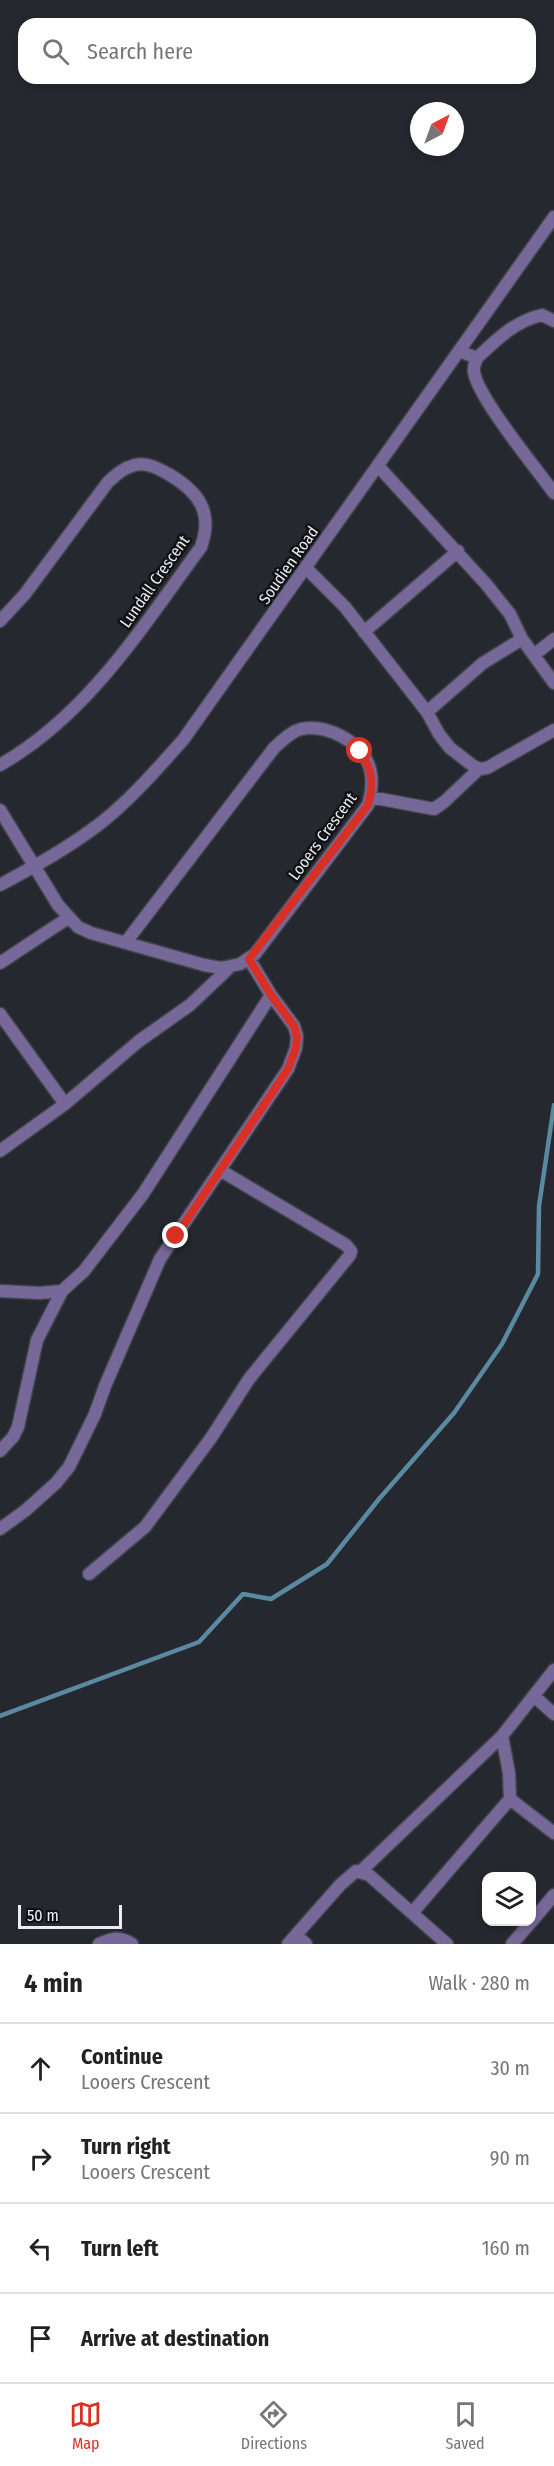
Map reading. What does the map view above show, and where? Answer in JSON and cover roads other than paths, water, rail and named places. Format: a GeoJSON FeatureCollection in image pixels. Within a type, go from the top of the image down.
{"type":"FeatureCollection","features":[{"type":"Feature","properties":{"kind":"street","name":"Soudien Road"},"geometry":{"type":"LineString","coordinates":[[0,885],[35,867],[102,822],[152,774],[183,740],[554,217]]}},
{"type":"Feature","properties":{"kind":"street"},"geometry":{"type":"LineString","coordinates":[[554,321],[542,315],[520,322],[498,337],[477,358],[473,369],[479,387],[490,404],[554,492]]}},
{"type":"Feature","properties":{"kind":"street"},"geometry":{"type":"LineString","coordinates":[[459,351],[477,358]]}},
{"type":"Feature","properties":{"kind":"street","name":"Lundall Crescent"},"geometry":{"type":"LineString","coordinates":[[0,621],[25,594],[108,482],[123,469],[138,464],[155,466],[193,491],[202,506],[206,532],[201,547],[129,645],[88,695],[50,730],[0,765]]}},
{"type":"Feature","properties":{"kind":"street"},"geometry":{"type":"LineString","coordinates":[[378,466],[458,551],[510,614],[522,639],[554,683]]}},
{"type":"Feature","properties":{"kind":"street"},"geometry":{"type":"LineString","coordinates":[[364,632],[458,551]]}},
{"type":"Feature","properties":{"kind":"street"},"geometry":{"type":"LineString","coordinates":[[306,568],[345,607],[427,712],[450,748],[479,769]]}},
{"type":"Feature","properties":{"kind":"street"},"geometry":{"type":"LineString","coordinates":[[427,712],[483,663],[522,639]]}},
{"type":"Feature","properties":{"kind":"street"},"geometry":{"type":"LineString","coordinates":[[534,655],[554,639]]}},
{"type":"Feature","properties":{"kind":"street","name":"Looers Crescent"},"geometry":{"type":"LineString","coordinates":[[126,942],[274,748],[290,734],[301,729],[319,728],[349,741],[368,764],[372,778],[368,805],[249,959],[229,968]]}},
{"type":"Feature","properties":{"kind":"street"},"geometry":{"type":"LineString","coordinates":[[370,797],[434,809],[479,769],[487,768],[554,730]]}},
{"type":"Feature","properties":{"kind":"street"},"geometry":{"type":"LineString","coordinates":[[0,810],[68,918],[78,927],[91,933],[204,965],[229,968]]}},
{"type":"Feature","properties":{"kind":"street"},"geometry":{"type":"LineString","coordinates":[[0,963],[68,918]]}},
{"type":"Feature","properties":{"kind":"street"},"geometry":{"type":"LineString","coordinates":[[0,1528],[26,1510],[56,1483],[69,1467],[95,1414],[160,1259],[288,1069],[296,1048],[297,1036],[294,1026],[271,995],[249,959]]}},
{"type":"Feature","properties":{"kind":"street"},"geometry":{"type":"LineString","coordinates":[[0,1151],[65,1104],[139,1041],[190,1005],[229,968]]}},
{"type":"Feature","properties":{"kind":"street"},"geometry":{"type":"LineString","coordinates":[[0,1451],[13,1437],[18,1427],[37,1340],[62,1291],[84,1271],[143,1194],[271,995]]}},
{"type":"Feature","properties":{"kind":"street"},"geometry":{"type":"LineString","coordinates":[[0,1014],[65,1104]]}},
{"type":"Feature","properties":{"kind":"street"},"geometry":{"type":"LineString","coordinates":[[89,1574],[145,1527],[192,1465],[249,1379],[350,1256],[351,1251],[346,1245],[220,1170]]}},
{"type":"Feature","properties":{"kind":"street"},"geometry":{"type":"LineString","coordinates":[[0,1291],[40,1293],[62,1291]]}},
{"type":"Feature","properties":{"kind":"street"},"geometry":{"type":"LineString","coordinates":[[306,1944],[292,1940],[350,1873],[361,1871],[502,1736],[554,1670]]}},
{"type":"Feature","properties":{"kind":"street"},"geometry":{"type":"LineString","coordinates":[[534,1696],[554,1714]]}},
{"type":"Feature","properties":{"kind":"street"},"geometry":{"type":"LineString","coordinates":[[412,1913],[510,1799],[509,1773],[502,1736]]}},
{"type":"Feature","properties":{"kind":"street"},"geometry":{"type":"LineString","coordinates":[[510,1799],[554,1833]]}},
{"type":"Feature","properties":{"kind":"street"},"geometry":{"type":"LineString","coordinates":[[361,1871],[369,1875],[447,1944]]}},
{"type":"Feature","properties":{"kind":"street"},"geometry":{"type":"LineString","coordinates":[[536,1915],[554,1895]]}},
{"type":"Feature","properties":{"kind":"street"},"geometry":{"type":"LineString","coordinates":[[512,1944],[527,1926]]}},
{"type":"Feature","properties":{"kind":"street"},"geometry":{"type":"LineString","coordinates":[[99,1944],[114,1937],[125,1939],[132,1944]]}},
{"type":"Feature","properties":{"kind":"waterway"},"geometry":{"type":"LineString","coordinates":[[0,1716],[199,1642],[243,1594],[271,1599],[327,1564],[379,1499],[454,1413],[502,1344],[538,1274],[539,1206],[554,1105]]}}]}
